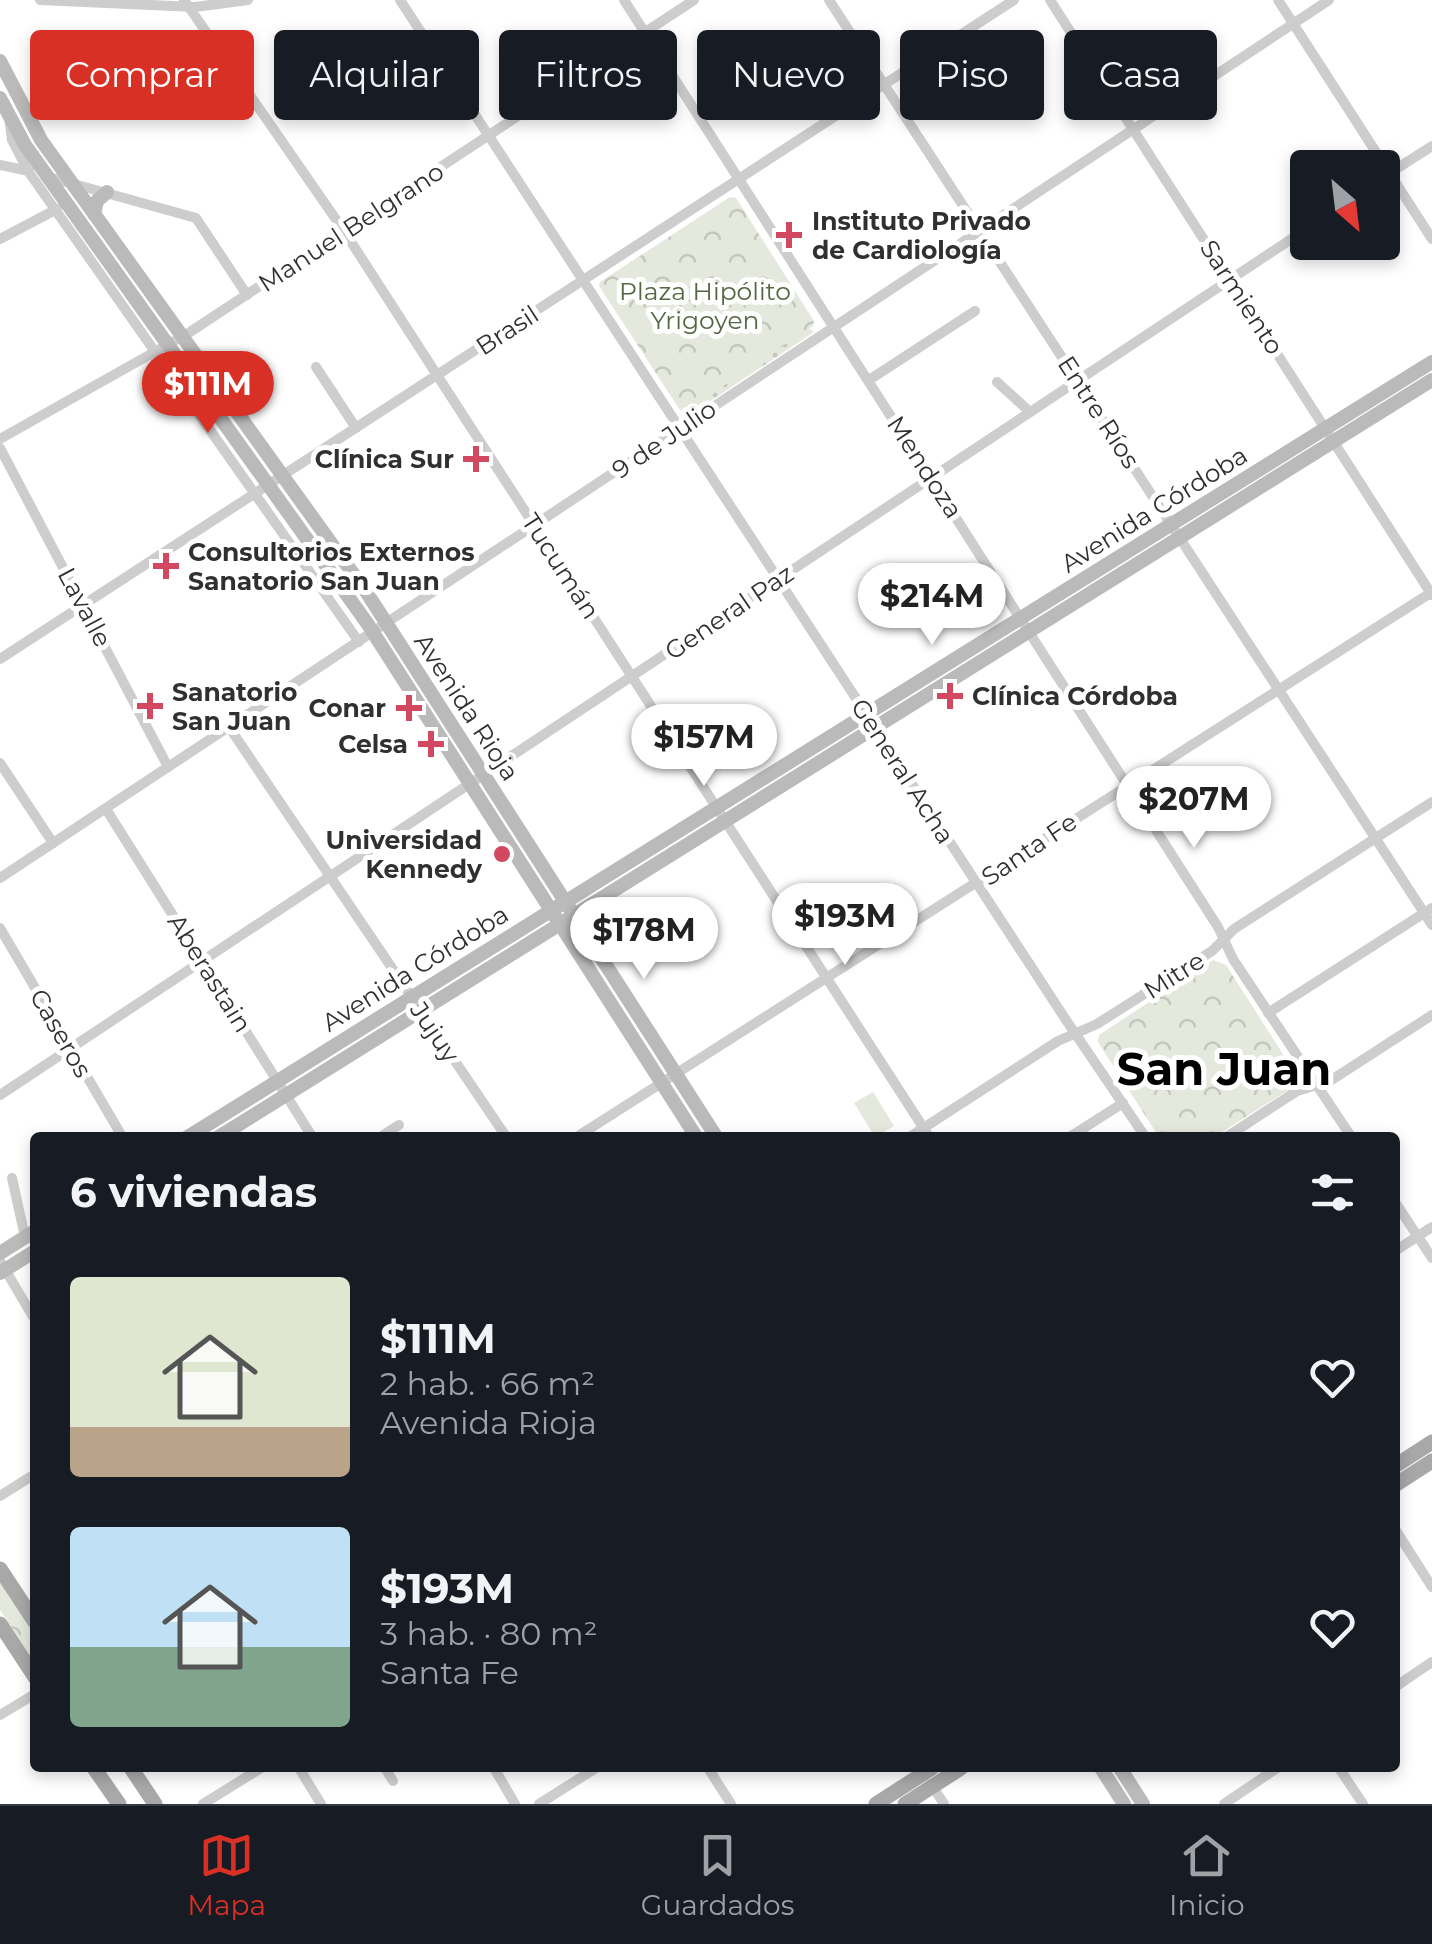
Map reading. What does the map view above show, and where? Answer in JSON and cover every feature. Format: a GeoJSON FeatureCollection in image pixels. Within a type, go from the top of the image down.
{"type":"FeatureCollection","features":[{"type":"Feature","properties":{"kind":"main road","name":"Avenida Rioja"},"geometry":{"type":"LineString","coordinates":[[0,61],[38,136],[316,521],[470,784],[693,1132]]}},
{"type":"Feature","properties":{"kind":"main road","name":"Avenida Rioja"},"geometry":{"type":"LineString","coordinates":[[0,98],[48,176],[61,206],[128,289],[170,357],[342,586],[380,628],[484,774],[713,1132]]}},
{"type":"Feature","properties":{"kind":"main road"},"geometry":{"type":"LineString","coordinates":[[20,135],[37,148],[57,175],[72,183]]}},
{"type":"Feature","properties":{"kind":"main road"},"geometry":{"type":"LineString","coordinates":[[94,214],[98,201],[107,192]]}},
{"type":"Feature","properties":{"kind":"main road"},"geometry":{"type":"LineString","coordinates":[[61,206],[79,207],[102,238],[116,244]]}},
{"type":"Feature","properties":{"kind":"main road"},"geometry":{"type":"LineString","coordinates":[[128,289],[142,295],[166,328],[182,336]]}},
{"type":"Feature","properties":{"kind":"main road"},"geometry":{"type":"LineString","coordinates":[[170,357],[199,365],[209,373]]}},
{"type":"Feature","properties":{"kind":"main road","name":"Avenida Córdoba"},"geometry":{"type":"LineString","coordinates":[[1330,435],[1432,362]]}},
{"type":"Feature","properties":{"kind":"main road","name":"Avenida Córdoba"},"geometry":{"type":"LineString","coordinates":[[227,1132],[560,924],[721,814],[1025,624],[1330,435],[1432,380]]}},
{"type":"Feature","properties":{"kind":"main road"},"geometry":{"type":"LineString","coordinates":[[260,443],[257,475],[284,491],[298,511],[316,521]]}},
{"type":"Feature","properties":{"kind":"main road","name":"Avenida Córdoba"},"geometry":{"type":"LineString","coordinates":[[196,1132],[566,901],[721,814]]}},
{"type":"Feature","properties":{"kind":"main road"},"geometry":{"type":"LineString","coordinates":[[0,1253],[30,1234]]}},
{"type":"Feature","properties":{"kind":"main road"},"geometry":{"type":"LineString","coordinates":[[2,1268],[30,1254]]}},
{"type":"Feature","properties":{"kind":"main road"},"geometry":{"type":"LineString","coordinates":[[1400,1463],[1432,1442]]}},
{"type":"Feature","properties":{"kind":"main road"},"geometry":{"type":"LineString","coordinates":[[1400,1483],[1432,1461]]}},
{"type":"Feature","properties":{"kind":"main road"},"geometry":{"type":"LineString","coordinates":[[0,1569],[30,1614]]}},
{"type":"Feature","properties":{"kind":"main road"},"geometry":{"type":"LineString","coordinates":[[0,1624],[6,1644],[30,1672]]}},
{"type":"Feature","properties":{"kind":"main road"},"geometry":{"type":"LineString","coordinates":[[102,1772],[118,1804]]}},
{"type":"Feature","properties":{"kind":"main road"},"geometry":{"type":"LineString","coordinates":[[134,1772],[155,1804]]}},
{"type":"Feature","properties":{"kind":"main road"},"geometry":{"type":"LineString","coordinates":[[1104,1772],[1124,1804]]}},
{"type":"Feature","properties":{"kind":"main road"},"geometry":{"type":"LineString","coordinates":[[1123,1772],[1143,1804]]}},
{"type":"Feature","properties":{"kind":"main road"},"geometry":{"type":"LineString","coordinates":[[876,1804],[927,1774]]}},
{"type":"Feature","properties":{"kind":"main road"},"geometry":{"type":"LineString","coordinates":[[905,1804],[927,1774]]}},
{"type":"Feature","properties":{"kind":"street"},"geometry":{"type":"LineString","coordinates":[[40,0],[248,0]]}},
{"type":"Feature","properties":{"kind":"street","name":"General Acha"},"geometry":{"type":"LineString","coordinates":[[400,0],[1142,1132]]}},
{"type":"Feature","properties":{"kind":"street","name":"Mendoza"},"geometry":{"type":"LineString","coordinates":[[624,0],[644,30]]}},
{"type":"Feature","properties":{"kind":"street","name":"Manuel Belgrano"},"geometry":{"type":"LineString","coordinates":[[648,30],[694,0]]}},
{"type":"Feature","properties":{"kind":"street","name":"Entre Ríos"},"geometry":{"type":"LineString","coordinates":[[829,0],[1376,838],[1428,910],[1432,925]]}},
{"type":"Feature","properties":{"kind":"street","name":"Brasil"},"geometry":{"type":"LineString","coordinates":[[0,659],[254,495],[257,475],[283,476],[1014,0]]}},
{"type":"Feature","properties":{"kind":"street","name":"Sarmiento"},"geometry":{"type":"LineString","coordinates":[[1050,0],[1432,593]]}},
{"type":"Feature","properties":{"kind":"street"},"geometry":{"type":"LineString","coordinates":[[1278,0],[1370,150]]}},
{"type":"Feature","properties":{"kind":"street","name":"9 de Julio"},"geometry":{"type":"LineString","coordinates":[[0,878],[1329,0]]}},
{"type":"Feature","properties":{"kind":"street","name":"Tucumán"},"geometry":{"type":"LineString","coordinates":[[186,3],[344,232],[927,1132]]}},
{"type":"Feature","properties":{"kind":"street","name":"Mendoza"},"geometry":{"type":"LineString","coordinates":[[677,82],[1127,784],[1268,1013],[1348,1132]]}},
{"type":"Feature","properties":{"kind":"street","name":"Avenida Rioja"},"geometry":{"type":"LineString","coordinates":[[10,116],[12,140],[28,171],[61,206],[170,357]]}},
{"type":"Feature","properties":{"kind":"street","name":"Manuel Belgrano"},"geometry":{"type":"LineString","coordinates":[[0,439],[170,357],[182,336],[513,120]]}},
{"type":"Feature","properties":{"kind":"street"},"geometry":{"type":"LineString","coordinates":[[1400,167],[1432,146]]}},
{"type":"Feature","properties":{"kind":"street"},"geometry":{"type":"LineString","coordinates":[[0,165],[196,218],[247,295]]}},
{"type":"Feature","properties":{"kind":"street"},"geometry":{"type":"LineString","coordinates":[[1400,195],[1432,239]]}},
{"type":"Feature","properties":{"kind":"street"},"geometry":{"type":"LineString","coordinates":[[0,239],[61,206]]}},
{"type":"Feature","properties":{"kind":"street","name":"General Paz"},"geometry":{"type":"LineString","coordinates":[[0,1095],[1290,240]]}},
{"type":"Feature","properties":{"kind":"street"},"geometry":{"type":"LineString","coordinates":[[869,380],[974,311]]}},
{"type":"Feature","properties":{"kind":"street"},"geometry":{"type":"LineString","coordinates":[[316,367],[356,428]]}},
{"type":"Feature","properties":{"kind":"street"},"geometry":{"type":"LineString","coordinates":[[998,382],[1030,412]]}},
{"type":"Feature","properties":{"kind":"street","name":"Lavalle"},"geometry":{"type":"LineString","coordinates":[[0,448],[168,767]]}},
{"type":"Feature","properties":{"kind":"street","name":"Avenida Rioja"},"geometry":{"type":"LineString","coordinates":[[257,475],[254,495],[358,642]]}},
{"type":"Feature","properties":{"kind":"street","name":"Santa Fe"},"geometry":{"type":"LineString","coordinates":[[584,1132],[1432,593]]}},
{"type":"Feature","properties":{"kind":"street","name":"Jujuy"},"geometry":{"type":"LineString","coordinates":[[229,727],[502,1132]]}},
{"type":"Feature","properties":{"kind":"street"},"geometry":{"type":"LineString","coordinates":[[0,763],[54,843]]}},
{"type":"Feature","properties":{"kind":"street","name":"Mitre"},"geometry":{"type":"LineString","coordinates":[[927,1132],[1058,1041],[1097,1024],[1212,951],[1234,929],[1432,802]]}},
{"type":"Feature","properties":{"kind":"street","name":"Aberastain"},"geometry":{"type":"LineString","coordinates":[[106,808],[309,1132]]}},
{"type":"Feature","properties":{"kind":"street"},"geometry":{"type":"LineString","coordinates":[[1268,1013],[1428,910]]}},
{"type":"Feature","properties":{"kind":"street","name":"Caseros"},"geometry":{"type":"LineString","coordinates":[[0,928],[119,1132]]}},
{"type":"Feature","properties":{"kind":"street"},"geometry":{"type":"LineString","coordinates":[[1234,1132],[1297,1092],[1330,1081],[1432,1015]]}},
{"type":"Feature","properties":{"kind":"street"},"geometry":{"type":"LineString","coordinates":[[1077,1132],[1123,1103]]}},
{"type":"Feature","properties":{"kind":"street"},"geometry":{"type":"LineString","coordinates":[[389,1132],[400,1125]]}},
{"type":"Feature","properties":{"kind":"street"},"geometry":{"type":"LineString","coordinates":[[12,1178],[30,1234]]}},
{"type":"Feature","properties":{"kind":"street"},"geometry":{"type":"LineString","coordinates":[[1400,1209],[1432,1258]]}},
{"type":"Feature","properties":{"kind":"street"},"geometry":{"type":"LineString","coordinates":[[1400,1248],[1432,1227]]}},
{"type":"Feature","properties":{"kind":"street"},"geometry":{"type":"LineString","coordinates":[[2,1268],[30,1312]]}},
{"type":"Feature","properties":{"kind":"street"},"geometry":{"type":"LineString","coordinates":[[0,1496],[30,1477]]}},
{"type":"Feature","properties":{"kind":"street"},"geometry":{"type":"LineString","coordinates":[[1400,1537],[1432,1587]]}},
{"type":"Feature","properties":{"kind":"street"},"geometry":{"type":"LineString","coordinates":[[1400,1684],[1432,1662]]}},
{"type":"Feature","properties":{"kind":"street"},"geometry":{"type":"LineString","coordinates":[[0,1715],[30,1697]]}},
{"type":"Feature","properties":{"kind":"street"},"geometry":{"type":"LineString","coordinates":[[203,1804],[254,1772]]}},
{"type":"Feature","properties":{"kind":"street"},"geometry":{"type":"LineString","coordinates":[[301,1772],[321,1804]]}},
{"type":"Feature","properties":{"kind":"street"},"geometry":{"type":"LineString","coordinates":[[387,1772],[392,1781]]}},
{"type":"Feature","properties":{"kind":"street"},"geometry":{"type":"LineString","coordinates":[[496,1772],[515,1804]]}},
{"type":"Feature","properties":{"kind":"street"},"geometry":{"type":"LineString","coordinates":[[540,1804],[590,1772]]}},
{"type":"Feature","properties":{"kind":"street"},"geometry":{"type":"LineString","coordinates":[[710,1772],[730,1804]]}},
{"type":"Feature","properties":{"kind":"street"},"geometry":{"type":"LineString","coordinates":[[1224,1804],[1271,1772]]}},
{"type":"Feature","properties":{"kind":"street"},"geometry":{"type":"LineString","coordinates":[[1342,1772],[1362,1804]]}},
{"type":"Feature","properties":{"kind":"street"},"geometry":{"type":"LineString","coordinates":[[927,1774],[944,1804]]}},
{"type":"Feature","properties":{"kind":"green space","name":"Plaza Hipólito Yrigoyen"},"geometry":{"type":"Polygon","coordinates":[[[730,197],[736,198],[814,321],[813,326],[686,411],[680,410],[599,286],[730,197]]]}},
{"type":"Feature","properties":{"kind":"green space"},"geometry":{"type":"Polygon","coordinates":[[[808,327],[814,332],[691,414],[690,404],[808,327]]]}},
{"type":"Feature","properties":{"kind":"green space"},"geometry":{"type":"Polygon","coordinates":[[[1213,960],[1226,965],[1295,1073],[1290,1089],[1222,1132],[1156,1132],[1098,1042],[1099,1035],[1213,960]]]}},
{"type":"Feature","properties":{"kind":"green space"},"geometry":{"type":"Polygon","coordinates":[[[873,1092],[894,1126],[884,1132],[872,1132],[854,1103],[873,1092]]]}},
{"type":"Feature","properties":{"kind":"green space"},"geometry":{"type":"Polygon","coordinates":[[[0,1580],[30,1625],[30,1655],[0,1610],[0,1580]]]}},
{"type":"Feature","properties":{"kind":"place","name":"Instituto Privado de Cardiología"},"geometry":{"type":"Point","coordinates":[789,235]}},
{"type":"Feature","properties":{"kind":"place","name":"Clínica Sur"},"geometry":{"type":"Point","coordinates":[476,459]}},
{"type":"Feature","properties":{"kind":"place","name":"Consultorios Externos Sanatorio San Juan"},"geometry":{"type":"Point","coordinates":[166,566]}},
{"type":"Feature","properties":{"kind":"place","name":"Clínica Córdoba"},"geometry":{"type":"Point","coordinates":[950,696]}},
{"type":"Feature","properties":{"kind":"place","name":"Sanatorio San Juan"},"geometry":{"type":"Point","coordinates":[150,706]}},
{"type":"Feature","properties":{"kind":"place","name":"Conar"},"geometry":{"type":"Point","coordinates":[409,708]}},
{"type":"Feature","properties":{"kind":"place","name":"Celsa"},"geometry":{"type":"Point","coordinates":[431,744]}},
{"type":"Feature","properties":{"kind":"place","name":"Universidad Kennedy"},"geometry":{"type":"Point","coordinates":[502,854]}},
{"type":"Feature","properties":{"kind":"district","name":"San Juan"},"geometry":{"type":"Point","coordinates":[1224,1068]}}]}
